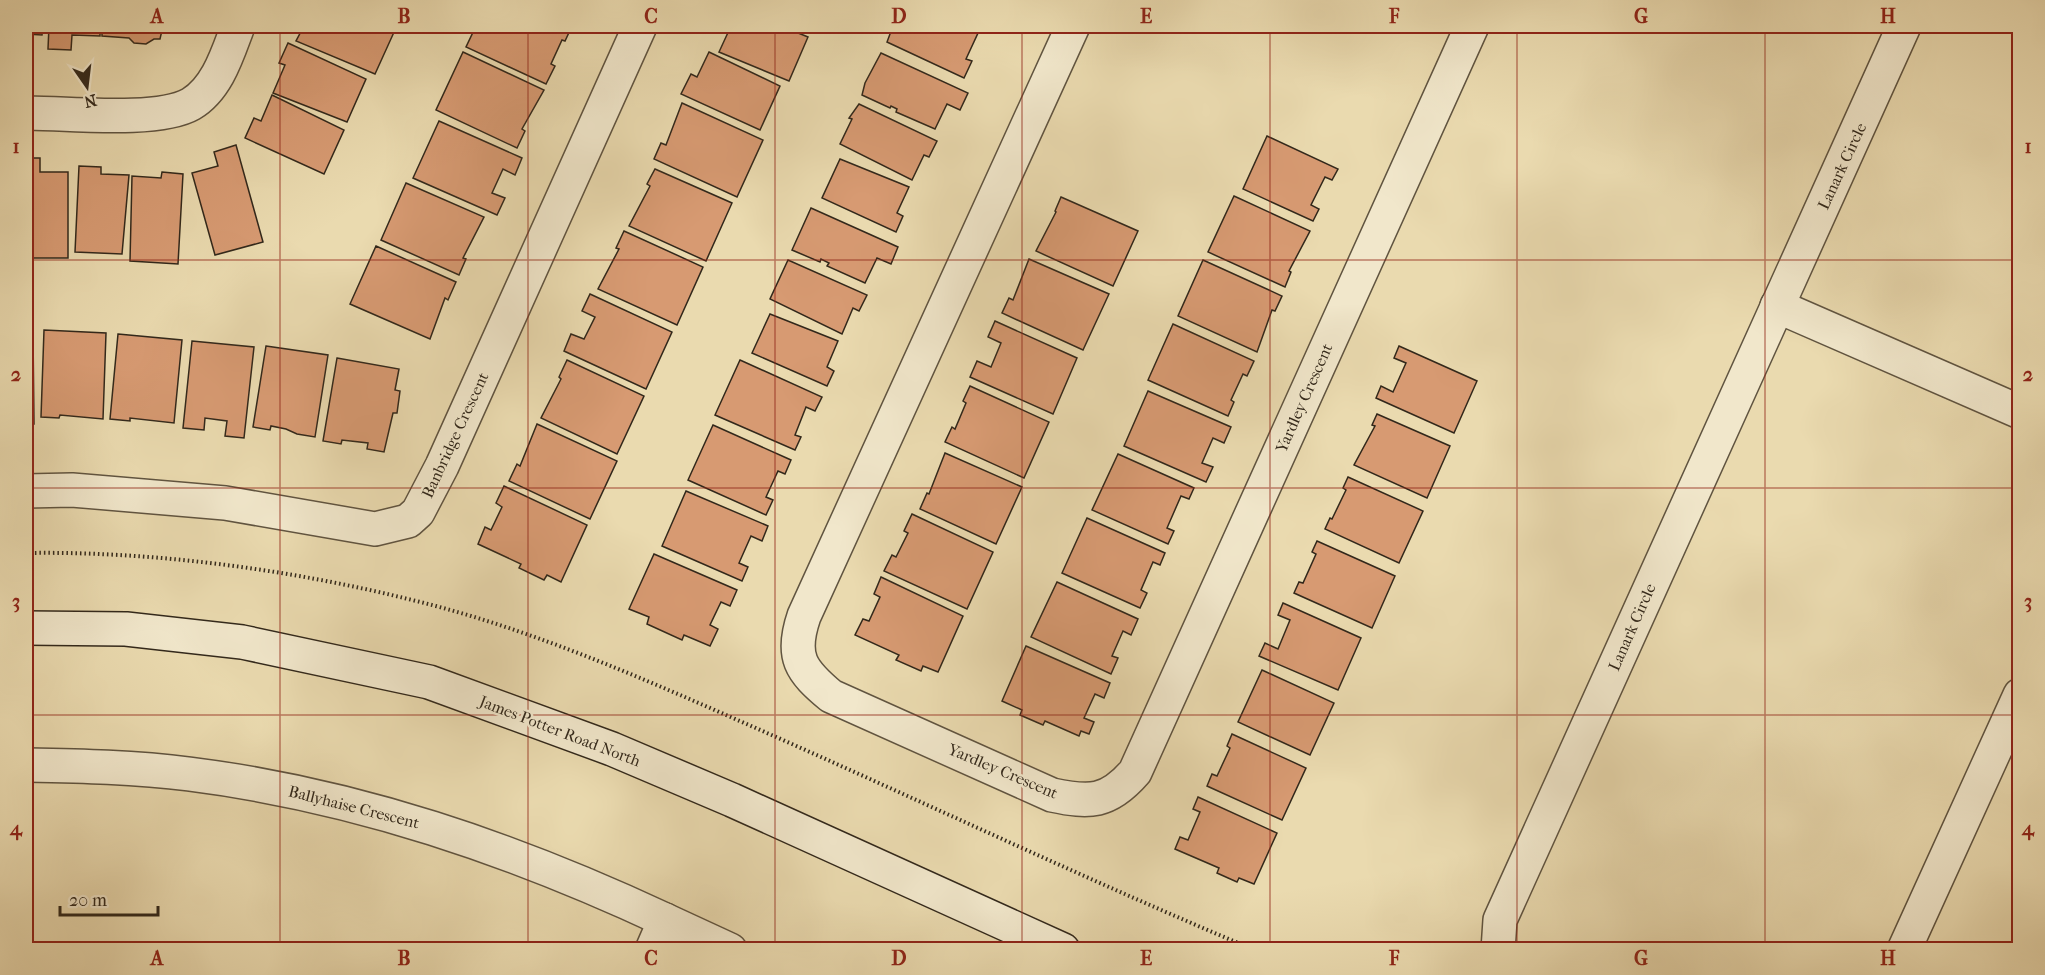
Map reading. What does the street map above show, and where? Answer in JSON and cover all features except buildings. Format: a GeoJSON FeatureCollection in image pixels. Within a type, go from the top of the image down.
{"type":"FeatureCollection","features":[{"type":"Feature","properties":{"kind":"street"},"geometry":{"type":"LineString","coordinates":[[26,113],[156,114],[191,104],[219,72],[238,26]]}},
{"type":"Feature","properties":{"kind":"street","name":"Banbridge Crescent"},"geometry":{"type":"LineString","coordinates":[[26,491],[72,490],[225,503],[375,529],[408,521],[426,500],[442,466],[640,26]]}},
{"type":"Feature","properties":{"kind":"street","name":"Yardley Crescent"},"geometry":{"type":"LineString","coordinates":[[1073,26],[804,616],[798,639],[800,659],[807,676],[831,696],[1052,795],[1078,800],[1102,799],[1122,786],[1135,772],[1472,26]]}},
{"type":"Feature","properties":{"kind":"street","name":"Lanark Circle"},"geometry":{"type":"LineString","coordinates":[[1498,950],[1500,920],[1904,26]]}},
{"type":"Feature","properties":{"kind":"street"},"geometry":{"type":"LineString","coordinates":[[1777,306],[2019,412]]}},
{"type":"Feature","properties":{"kind":"street","name":"James Potter Road North"},"geometry":{"type":"LineString","coordinates":[[26,628],[126,629],[242,642],[429,681],[612,749],[1063,950]]}},
{"type":"Feature","properties":{"kind":"street"},"geometry":{"type":"LineString","coordinates":[[1904,950],[2019,695]]}},
{"type":"Feature","properties":{"kind":"street","name":"Ballyhaise Crescent"},"geometry":{"type":"LineString","coordinates":[[26,765],[187,774],[327,798],[387,813],[508,852],[584,882],[730,950]]}},
{"type":"Feature","properties":{"kind":"street"},"geometry":{"type":"LineString","coordinates":[[652,950],[665,920]]}},
{"type":"Feature","properties":{"kind":"path"},"geometry":{"type":"LineString","coordinates":[[26,553],[181,560],[321,581],[408,598],[538,638],[635,675],[1126,896],[1255,950]]}}]}
